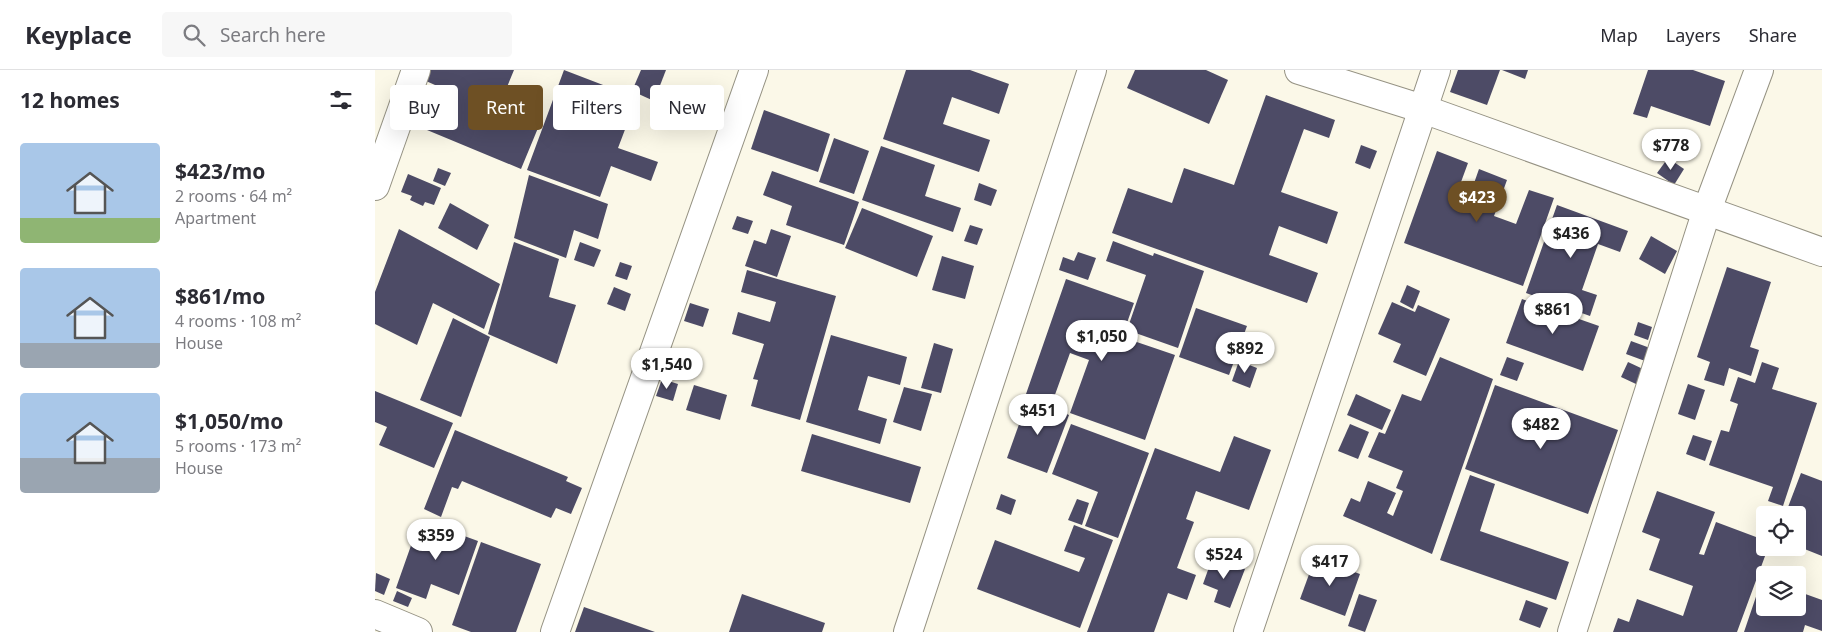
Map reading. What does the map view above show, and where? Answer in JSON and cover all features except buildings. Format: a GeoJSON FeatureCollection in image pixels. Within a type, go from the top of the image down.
{"type":"FeatureCollection","features":[{"type":"Feature","properties":{"kind":"street"},"geometry":{"type":"LineString","coordinates":[[375,186],[416,70]]}},
{"type":"Feature","properties":{"kind":"street"},"geometry":{"type":"LineString","coordinates":[[555,632],[754,70]]}},
{"type":"Feature","properties":{"kind":"street"},"geometry":{"type":"LineString","coordinates":[[907,632],[1092,70]]}},
{"type":"Feature","properties":{"kind":"street"},"geometry":{"type":"LineString","coordinates":[[1299,70],[1423,109],[1822,252]]}},
{"type":"Feature","properties":{"kind":"street"},"geometry":{"type":"LineString","coordinates":[[1248,632],[1436,70]]}},
{"type":"Feature","properties":{"kind":"street"},"geometry":{"type":"LineString","coordinates":[[1572,632],[1707,210],[1759,70]]}},
{"type":"Feature","properties":{"kind":"street"},"geometry":{"type":"LineString","coordinates":[[375,614],[418,632]]}}]}
